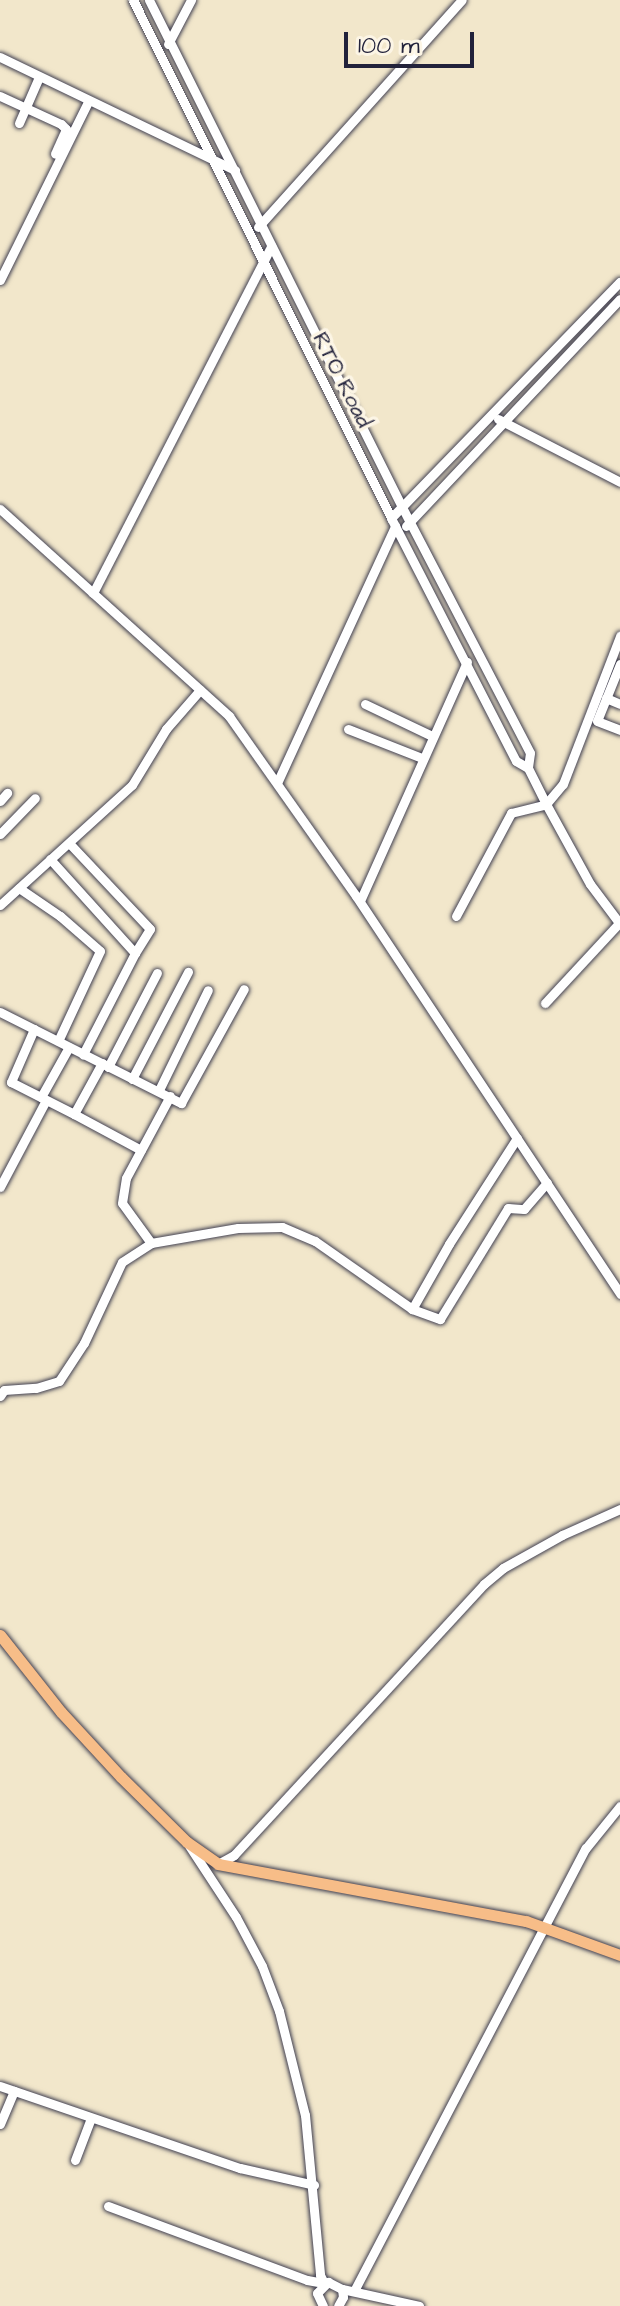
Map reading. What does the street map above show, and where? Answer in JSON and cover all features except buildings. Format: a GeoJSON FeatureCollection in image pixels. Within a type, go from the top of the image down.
{"type":"FeatureCollection","features":[{"type":"Feature","properties":{"kind":"main road"},"geometry":{"type":"LineString","coordinates":[[0,1635],[61,1712],[187,1842],[218,1864],[544,1927],[620,1955]]}},
{"type":"Feature","properties":{"kind":"street","name":"RTO Road"},"geometry":{"type":"LineString","coordinates":[[133,0],[262,262],[516,761],[528,768],[590,884],[620,924]]}},
{"type":"Feature","properties":{"kind":"street","name":"RTO Road"},"geometry":{"type":"LineString","coordinates":[[149,0],[402,507],[530,753],[528,768]]}},
{"type":"Feature","properties":{"kind":"street"},"geometry":{"type":"LineString","coordinates":[[157,48],[170,43],[191,0]]}},
{"type":"Feature","properties":{"kind":"street"},"geometry":{"type":"LineString","coordinates":[[250,236],[462,0]]}},
{"type":"Feature","properties":{"kind":"street"},"geometry":{"type":"LineString","coordinates":[[0,57],[88,102],[236,170]]}},
{"type":"Feature","properties":{"kind":"street"},"geometry":{"type":"LineString","coordinates":[[19,123],[39,77]]}},
{"type":"Feature","properties":{"kind":"street"},"geometry":{"type":"LineString","coordinates":[[0,96],[66,129],[52,162]]}},
{"type":"Feature","properties":{"kind":"street"},"geometry":{"type":"LineString","coordinates":[[0,280],[88,102]]}},
{"type":"Feature","properties":{"kind":"street"},"geometry":{"type":"LineString","coordinates":[[93,593],[271,246]]}},
{"type":"Feature","properties":{"kind":"street"},"geometry":{"type":"LineString","coordinates":[[277,783],[402,507],[620,282]]}},
{"type":"Feature","properties":{"kind":"street"},"geometry":{"type":"LineString","coordinates":[[395,526],[410,522],[620,299]]}},
{"type":"Feature","properties":{"kind":"street"},"geometry":{"type":"LineString","coordinates":[[491,416],[620,482]]}},
{"type":"Feature","properties":{"kind":"street"},"geometry":{"type":"LineString","coordinates":[[0,509],[229,716],[360,901],[620,1294]]}},
{"type":"Feature","properties":{"kind":"street"},"geometry":{"type":"LineString","coordinates":[[435,603],[449,597]]}},
{"type":"Feature","properties":{"kind":"street"},"geometry":{"type":"LineString","coordinates":[[456,916],[511,813],[546,804],[563,784],[620,636]]}},
{"type":"Feature","properties":{"kind":"street"},"geometry":{"type":"LineString","coordinates":[[360,901],[467,662]]}},
{"type":"Feature","properties":{"kind":"street"},"geometry":{"type":"LineString","coordinates":[[620,664],[618,676],[597,721],[620,730]]}},
{"type":"Feature","properties":{"kind":"street"},"geometry":{"type":"LineString","coordinates":[[0,905],[132,785],[166,729],[200,690]]}},
{"type":"Feature","properties":{"kind":"street"},"geometry":{"type":"LineString","coordinates":[[606,698],[620,704]]}},
{"type":"Feature","properties":{"kind":"street"},"geometry":{"type":"LineString","coordinates":[[365,704],[432,736]]}},
{"type":"Feature","properties":{"kind":"street"},"geometry":{"type":"LineString","coordinates":[[348,729],[422,758]]}},
{"type":"Feature","properties":{"kind":"street"},"geometry":{"type":"LineString","coordinates":[[0,834],[35,798]]}},
{"type":"Feature","properties":{"kind":"street"},"geometry":{"type":"LineString","coordinates":[[69,843],[150,929],[83,1054]]}},
{"type":"Feature","properties":{"kind":"street"},"geometry":{"type":"LineString","coordinates":[[50,859],[135,953]]}},
{"type":"Feature","properties":{"kind":"street"},"geometry":{"type":"LineString","coordinates":[[19,888],[60,916],[100,951],[58,1041]]}},
{"type":"Feature","properties":{"kind":"street"},"geometry":{"type":"LineString","coordinates":[[545,1003],[620,924]]}},
{"type":"Feature","properties":{"kind":"street"},"geometry":{"type":"LineString","coordinates":[[132,1079],[188,972]]}},
{"type":"Feature","properties":{"kind":"street"},"geometry":{"type":"LineString","coordinates":[[74,1114],[157,973]]}},
{"type":"Feature","properties":{"kind":"street"},"geometry":{"type":"LineString","coordinates":[[0,1012],[181,1103],[244,989]]}},
{"type":"Feature","properties":{"kind":"street"},"geometry":{"type":"LineString","coordinates":[[159,1090],[208,990]]}},
{"type":"Feature","properties":{"kind":"street"},"geometry":{"type":"LineString","coordinates":[[34,1029],[11,1082],[141,1150]]}},
{"type":"Feature","properties":{"kind":"street"},"geometry":{"type":"LineString","coordinates":[[1,1182],[69,1047]]}},
{"type":"Feature","properties":{"kind":"street"},"geometry":{"type":"LineString","coordinates":[[151,1243],[122,1203],[126,1178],[170,1096]]}},
{"type":"Feature","properties":{"kind":"street"},"geometry":{"type":"LineString","coordinates":[[412,1309],[449,1244],[517,1138]]}},
{"type":"Feature","properties":{"kind":"street"},"geometry":{"type":"LineString","coordinates":[[0,1396],[4,1390],[36,1388],[59,1381],[84,1343],[122,1262],[151,1243],[238,1228],[282,1227],[315,1241],[412,1309],[440,1319],[508,1208],[524,1209],[547,1183]]}},
{"type":"Feature","properties":{"kind":"street"},"geometry":{"type":"LineString","coordinates":[[218,1864],[234,1855],[484,1584],[503,1568],[562,1535],[620,1509]]}},
{"type":"Feature","properties":{"kind":"street"},"geometry":{"type":"LineString","coordinates":[[355,2289],[586,1848],[620,1806]]}},
{"type":"Feature","properties":{"kind":"street"},"geometry":{"type":"LineString","coordinates":[[187,1842],[236,1917],[270,1988],[305,2115],[314,2185],[320,2275],[324,2283]]}},
{"type":"Feature","properties":{"kind":"street"},"geometry":{"type":"LineString","coordinates":[[0,2086],[240,2168],[314,2185]]}},
{"type":"Feature","properties":{"kind":"street"},"geometry":{"type":"LineString","coordinates":[[0,2124],[14,2091]]}},
{"type":"Feature","properties":{"kind":"street"},"geometry":{"type":"LineString","coordinates":[[75,2160],[91,2118]]}},
{"type":"Feature","properties":{"kind":"street"},"geometry":{"type":"LineString","coordinates":[[108,2206],[307,2280],[336,2283],[342,2289],[343,2297],[338,2306]]}},
{"type":"Feature","properties":{"kind":"street"},"geometry":{"type":"LineString","coordinates":[[323,2306],[317,2293],[324,2283]]}},
{"type":"Feature","properties":{"kind":"street"},"geometry":{"type":"LineString","coordinates":[[342,2289],[355,2289],[419,2306]]}}]}
